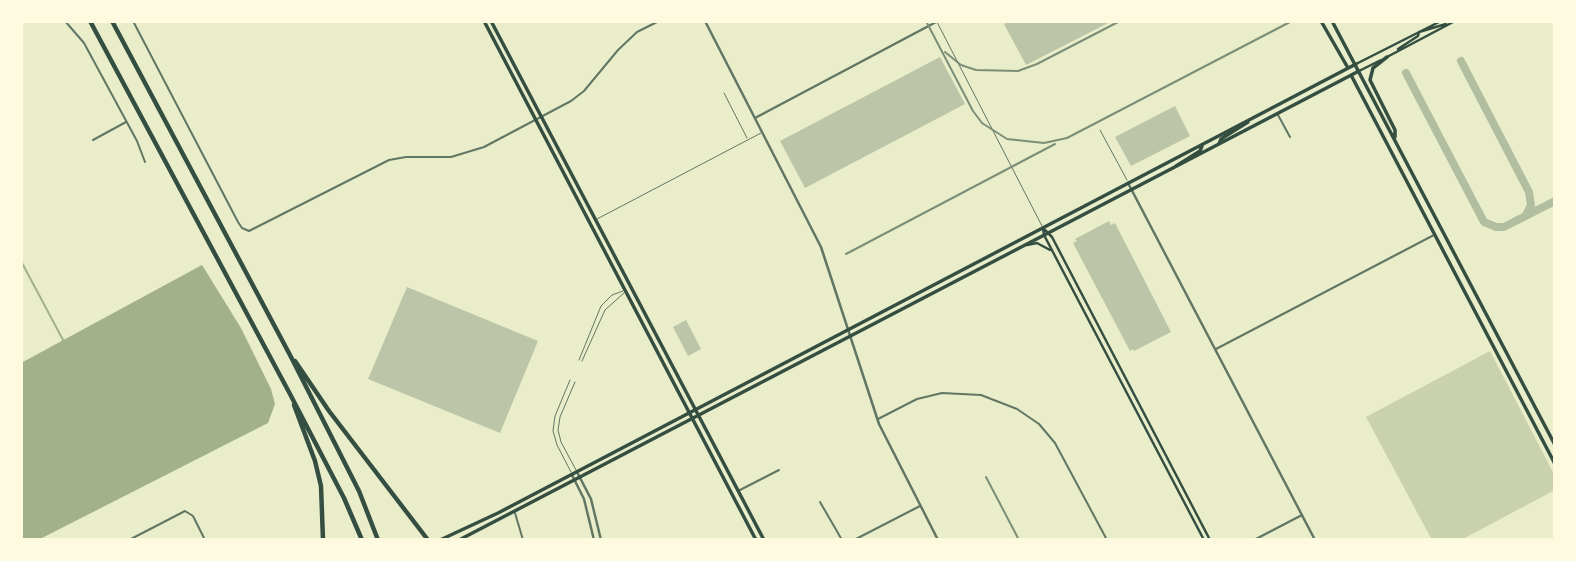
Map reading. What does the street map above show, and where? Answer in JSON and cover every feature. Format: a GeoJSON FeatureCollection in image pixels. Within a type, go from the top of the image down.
{"type":"FeatureCollection","features":[{"type":"Feature","properties":{"kind":"highway"},"geometry":{"type":"LineString","coordinates":[[90,21],[290,394],[344,498],[362,540]]}},
{"type":"Feature","properties":{"kind":"highway"},"geometry":{"type":"LineString","coordinates":[[112,21],[290,355],[359,491],[378,540]]}},
{"type":"Feature","properties":{"kind":"highway"},"geometry":{"type":"LineString","coordinates":[[290,355],[329,411],[428,540]]}},
{"type":"Feature","properties":{"kind":"highway"},"geometry":{"type":"LineString","coordinates":[[290,394],[315,461],[321,486],[323,540]]}},
{"type":"Feature","properties":{"kind":"main road"},"geometry":{"type":"LineString","coordinates":[[484,21],[756,540]]}},
{"type":"Feature","properties":{"kind":"main road"},"geometry":{"type":"LineString","coordinates":[[491,21],[764,540]]}},
{"type":"Feature","properties":{"kind":"main road"},"geometry":{"type":"LineString","coordinates":[[1321,21],[1555,464]]}},
{"type":"Feature","properties":{"kind":"main road"},"geometry":{"type":"LineString","coordinates":[[1332,21],[1555,445]]}},
{"type":"Feature","properties":{"kind":"main road"},"geometry":{"type":"LineString","coordinates":[[440,540],[572,475],[695,408],[1441,21]]}},
{"type":"Feature","properties":{"kind":"main road"},"geometry":{"type":"LineString","coordinates":[[1396,52],[1419,33],[1453,22]]}},
{"type":"Feature","properties":{"kind":"main road"},"geometry":{"type":"LineString","coordinates":[[459,540],[1453,22]]}},
{"type":"Feature","properties":{"kind":"main road"},"geometry":{"type":"LineString","coordinates":[[1387,57],[1373,68],[1370,80],[1395,130],[1395,139]]}},
{"type":"Feature","properties":{"kind":"main road"},"geometry":{"type":"LineString","coordinates":[[1219,145],[1221,139],[1249,121]]}},
{"type":"Feature","properties":{"kind":"main road"},"geometry":{"type":"LineString","coordinates":[[1174,168],[1179,162],[1200,151],[1201,145]]}},
{"type":"Feature","properties":{"kind":"main road"},"geometry":{"type":"LineString","coordinates":[[1044,228],[1055,255],[1204,540]]}},
{"type":"Feature","properties":{"kind":"main road"},"geometry":{"type":"LineString","coordinates":[[1046,234],[1210,540]]}},
{"type":"Feature","properties":{"kind":"main road"},"geometry":{"type":"LineString","coordinates":[[1024,245],[1044,245],[1055,255]]}},
{"type":"Feature","properties":{"kind":"street"},"geometry":{"type":"LineString","coordinates":[[65,21],[84,43],[127,122],[145,162]]}},
{"type":"Feature","properties":{"kind":"street"},"geometry":{"type":"LineString","coordinates":[[133,21],[237,222],[245,230],[255,229],[388,160],[462,155],[484,147],[542,117],[584,91],[618,50],[637,33],[659,21]]}},
{"type":"Feature","properties":{"kind":"street"},"geometry":{"type":"LineString","coordinates":[[705,21],[821,247],[877,419],[939,540]]}},
{"type":"Feature","properties":{"kind":"street"},"geometry":{"type":"LineString","coordinates":[[755,118],[937,21]]}},
{"type":"Feature","properties":{"kind":"street"},"geometry":{"type":"LineString","coordinates":[[1278,114],[1290,137]]}},
{"type":"Feature","properties":{"kind":"street"},"geometry":{"type":"LineString","coordinates":[[93,140],[127,122]]}},
{"type":"Feature","properties":{"kind":"street"},"geometry":{"type":"LineString","coordinates":[[1128,183],[1315,540]]}},
{"type":"Feature","properties":{"kind":"street"},"geometry":{"type":"LineString","coordinates":[[1216,349],[1435,235]]}},
{"type":"Feature","properties":{"kind":"street"},"geometry":{"type":"LineString","coordinates":[[877,419],[917,399],[942,393],[981,395],[1017,409],[1039,424],[1055,443],[1107,540]]}},
{"type":"Feature","properties":{"kind":"street"},"geometry":{"type":"LineString","coordinates":[[738,491],[779,470]]}},
{"type":"Feature","properties":{"kind":"street"},"geometry":{"type":"LineString","coordinates":[[577,472],[593,507],[601,540]]}},
{"type":"Feature","properties":{"kind":"street"},"geometry":{"type":"LineString","coordinates":[[572,475],[584,499],[594,540]]}},
{"type":"Feature","properties":{"kind":"street"},"geometry":{"type":"LineString","coordinates":[[820,502],[842,540]]}},
{"type":"Feature","properties":{"kind":"street"},"geometry":{"type":"LineString","coordinates":[[855,540],[920,505]]}},
{"type":"Feature","properties":{"kind":"street"},"geometry":{"type":"LineString","coordinates":[[129,540],[181,512],[189,511],[205,540]]}},
{"type":"Feature","properties":{"kind":"street"},"geometry":{"type":"LineString","coordinates":[[514,513],[523,540]]}},
{"type":"Feature","properties":{"kind":"street"},"geometry":{"type":"LineString","coordinates":[[1254,540],[1302,515]]}},
{"type":"Feature","properties":{"kind":"lane"},"geometry":{"type":"LineString","coordinates":[[937,21],[1044,228]]}},
{"type":"Feature","properties":{"kind":"lane"},"geometry":{"type":"LineString","coordinates":[[724,93],[748,140]]}},
{"type":"Feature","properties":{"kind":"lane"},"geometry":{"type":"LineString","coordinates":[[1100,130],[1128,183]]}},
{"type":"Feature","properties":{"kind":"lane"},"geometry":{"type":"LineString","coordinates":[[596,220],[763,132]]}},
{"type":"Feature","properties":{"kind":"lane"},"geometry":{"type":"LineString","coordinates":[[579,360],[601,306],[612,295],[632,288]]}},
{"type":"Feature","properties":{"kind":"lane"},"geometry":{"type":"LineString","coordinates":[[582,361],[605,310],[625,291]]}},
{"type":"Feature","properties":{"kind":"lane"},"geometry":{"type":"LineString","coordinates":[[570,380],[555,416],[553,431],[557,446],[572,475]]}},
{"type":"Feature","properties":{"kind":"lane"},"geometry":{"type":"LineString","coordinates":[[575,382],[560,416],[558,430],[561,442],[577,472]]}},
{"type":"Feature","properties":{"kind":"shaded area"},"geometry":{"type":"Polygon","coordinates":[[[202,265],[241,328],[271,389],[275,404],[268,423],[38,540],[21,540],[21,363],[202,265]]]}},
{"type":"Feature","properties":{"kind":"shaded area"},"geometry":{"type":"Polygon","coordinates":[[[1490,351],[1555,476],[1555,490],[1461,540],[1432,540],[1366,417],[1490,351]]]}},
{"type":"Feature","properties":{"kind":"building"},"geometry":{"type":"Polygon","coordinates":[[[1009,21],[1112,21],[1026,65],[1004,24],[1009,21]]]}},
{"type":"Feature","properties":{"kind":"building"},"geometry":{"type":"Polygon","coordinates":[[[940,57],[965,104],[805,188],[780,141],[940,57]]]}},
{"type":"Feature","properties":{"kind":"building"},"geometry":{"type":"Polygon","coordinates":[[[1175,106],[1190,136],[1131,166],[1115,137],[1175,106]]]}},
{"type":"Feature","properties":{"kind":"building"},"geometry":{"type":"Polygon","coordinates":[[[1109,221],[1111,225],[1115,223],[1171,332],[1134,351],[1130,351],[1073,243],[1077,241],[1075,239],[1109,221]]]}},
{"type":"Feature","properties":{"kind":"building"},"geometry":{"type":"Polygon","coordinates":[[[407,287],[538,341],[500,433],[368,379],[407,287]]]}},
{"type":"Feature","properties":{"kind":"building"},"geometry":{"type":"Polygon","coordinates":[[[686,320],[701,349],[688,356],[673,327],[686,320]]]}},
{"type":"Feature","properties":{"kind":"waterway"},"geometry":{"type":"LineString","coordinates":[[21,261],[63,340]]}},
{"type":"Feature","properties":{"kind":"taxiway"},"geometry":{"type":"LineString","coordinates":[[1461,61],[1529,192],[1531,205],[1526,215]]}},
{"type":"Feature","properties":{"kind":"taxiway"},"geometry":{"type":"LineString","coordinates":[[1406,73],[1484,222],[1504,227],[1555,201]]}},
{"type":"Feature","properties":{"kind":"railway"},"geometry":{"type":"LineString","coordinates":[[926,21],[973,111],[982,123],[1007,139],[1044,143],[1067,138],[1290,22]]}},
{"type":"Feature","properties":{"kind":"railway"},"geometry":{"type":"LineString","coordinates":[[945,52],[961,65],[976,70],[1018,71],[1120,21]]}},
{"type":"Feature","properties":{"kind":"railway"},"geometry":{"type":"LineString","coordinates":[[846,254],[1055,144]]}},
{"type":"Feature","properties":{"kind":"railway"},"geometry":{"type":"LineString","coordinates":[[986,477],[1019,540]]}}]}
